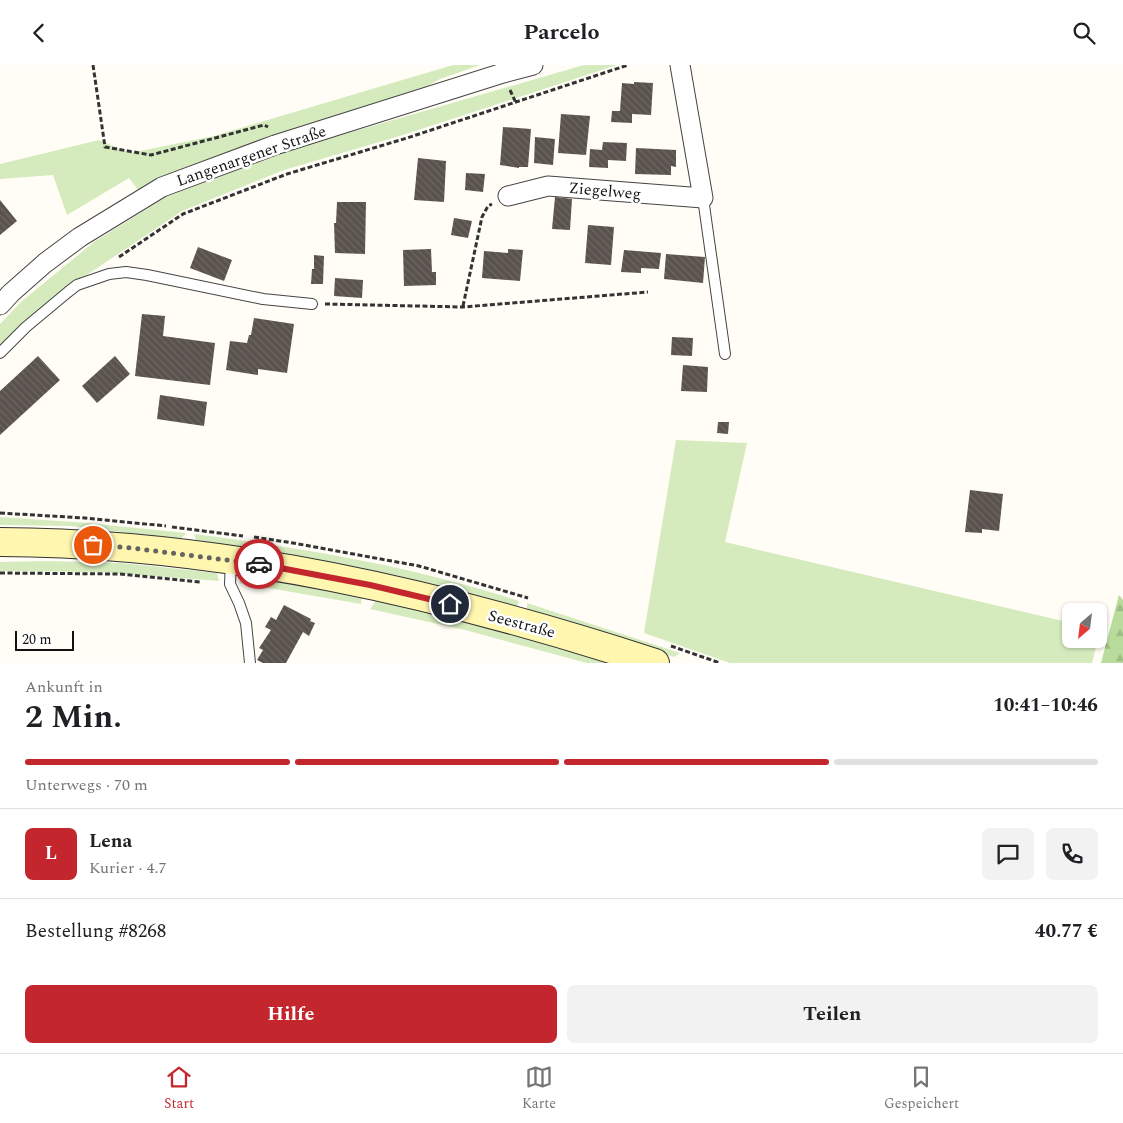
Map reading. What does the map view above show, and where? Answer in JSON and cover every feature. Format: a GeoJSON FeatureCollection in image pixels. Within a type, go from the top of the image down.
{"type":"FeatureCollection","features":[{"type":"Feature","properties":{"kind":"main road","name":"Seestraße"},"geometry":{"type":"LineString","coordinates":[[0,542],[35,542],[131,548],[231,572],[288,569],[415,595],[549,630],[655,663]]}},
{"type":"Feature","properties":{"kind":"street","name":"Langenargener Straße"},"geometry":{"type":"LineString","coordinates":[[0,305],[52,257],[80,237],[162,187],[275,145],[533,65]]}},
{"type":"Feature","properties":{"kind":"street"},"geometry":{"type":"LineString","coordinates":[[680,65],[703,199]]}},
{"type":"Feature","properties":{"kind":"street","name":"Ziegelweg"},"geometry":{"type":"LineString","coordinates":[[508,196],[548,185],[703,199]]}},
{"type":"Feature","properties":{"kind":"lane"},"geometry":{"type":"LineString","coordinates":[[703,199],[725,354]]}},
{"type":"Feature","properties":{"kind":"lane"},"geometry":{"type":"LineString","coordinates":[[0,353],[26,327],[77,285],[109,274],[126,272],[147,275],[263,299],[312,304]]}},
{"type":"Feature","properties":{"kind":"lane"},"geometry":{"type":"LineString","coordinates":[[231,572],[246,623],[250,663]]}},
{"type":"Feature","properties":{"kind":"path"},"geometry":{"type":"LineString","coordinates":[[93,65],[106,147],[151,155],[264,125],[273,129],[275,145]]}},
{"type":"Feature","properties":{"kind":"path"},"geometry":{"type":"LineString","coordinates":[[118,258],[183,214],[288,174],[425,133],[628,65]]}},
{"type":"Feature","properties":{"kind":"path"},"geometry":{"type":"LineString","coordinates":[[463,307],[482,217],[488,205],[508,196]]}},
{"type":"Feature","properties":{"kind":"path"},"geometry":{"type":"LineString","coordinates":[[312,304],[463,307],[648,292]]}},
{"type":"Feature","properties":{"kind":"path"},"geometry":{"type":"LineString","coordinates":[[0,573],[119,574],[231,572]]}},
{"type":"Feature","properties":{"kind":"green space"},"geometry":{"type":"Polygon","coordinates":[[[453,65],[480,65],[440,79],[428,86],[270,137],[157,178],[138,190],[129,178],[67,215],[53,175],[0,179],[0,164],[99,140],[130,153],[214,136],[453,65]]]}},
{"type":"Feature","properties":{"kind":"green space"},"geometry":{"type":"Polygon","coordinates":[[[584,65],[617,65],[403,135],[284,170],[182,211],[66,289],[0,349],[0,324],[22,301],[94,242],[166,197],[272,155],[584,65]]]}},
{"type":"Feature","properties":{"kind":"green space"},"geometry":{"type":"Polygon","coordinates":[[[676,440],[747,443],[725,542],[1062,621],[1062,648],[1096,648],[1092,663],[730,663],[644,633],[676,440]]]}},
{"type":"Feature","properties":{"kind":"green space"},"geometry":{"type":"Polygon","coordinates":[[[0,517],[88,523],[186,533],[181,539],[71,526],[0,525],[0,517]]]}},
{"type":"Feature","properties":{"kind":"green space"},"geometry":{"type":"Polygon","coordinates":[[[194,534],[276,545],[399,568],[519,601],[517,607],[259,550],[196,540],[194,534]]]}},
{"type":"Feature","properties":{"kind":"green space"},"geometry":{"type":"Polygon","coordinates":[[[0,562],[121,563],[217,573],[219,581],[100,572],[0,571],[0,562]]]}},
{"type":"Feature","properties":{"kind":"green space"},"geometry":{"type":"Polygon","coordinates":[[[244,576],[362,596],[361,604],[239,583],[244,576]]]}},
{"type":"Feature","properties":{"kind":"green space"},"geometry":{"type":"Polygon","coordinates":[[[1119,595],[1123,600],[1123,663],[1101,663],[1105,648],[1108,647],[1108,637],[1119,595]]]}},
{"type":"Feature","properties":{"kind":"green space"},"geometry":{"type":"Polygon","coordinates":[[[376,600],[495,628],[615,663],[587,663],[465,630],[370,609],[376,600]]]}},
{"type":"Feature","properties":{"kind":"green space"},"geometry":{"type":"Polygon","coordinates":[[[527,603],[680,653],[674,657],[527,611],[527,603]]]}},
{"type":"Feature","properties":{"kind":"building"},"geometry":{"type":"Polygon","coordinates":[[[634,82],[653,83],[651,115],[632,114],[632,123],[611,122],[612,111],[620,111],[622,83],[634,84],[634,82]]]}},
{"type":"Feature","properties":{"kind":"building"},"geometry":{"type":"Polygon","coordinates":[[[561,114],[590,116],[586,155],[558,153],[561,114]]]}},
{"type":"Feature","properties":{"kind":"building"},"geometry":{"type":"Polygon","coordinates":[[[503,127],[531,129],[528,167],[519,168],[500,165],[503,127]]]}},
{"type":"Feature","properties":{"kind":"building"},"geometry":{"type":"Polygon","coordinates":[[[535,137],[555,139],[553,165],[534,163],[535,137]]]}},
{"type":"Feature","properties":{"kind":"building"},"geometry":{"type":"Polygon","coordinates":[[[603,142],[627,143],[626,161],[608,160],[608,168],[589,167],[590,149],[602,150],[603,142]]]}},
{"type":"Feature","properties":{"kind":"building"},"geometry":{"type":"Polygon","coordinates":[[[636,148],[676,150],[676,167],[671,166],[671,175],[635,174],[636,148]]]}},
{"type":"Feature","properties":{"kind":"building"},"geometry":{"type":"Polygon","coordinates":[[[418,158],[446,161],[444,202],[414,200],[418,158]]]}},
{"type":"Feature","properties":{"kind":"building"},"geometry":{"type":"Polygon","coordinates":[[[466,173],[485,174],[483,192],[465,190],[466,173]]]}},
{"type":"Feature","properties":{"kind":"building"},"geometry":{"type":"Polygon","coordinates":[[[555,197],[572,199],[570,230],[552,229],[555,197]]]}},
{"type":"Feature","properties":{"kind":"building"},"geometry":{"type":"Polygon","coordinates":[[[0,200],[17,221],[0,235],[0,200]]]}},
{"type":"Feature","properties":{"kind":"building"},"geometry":{"type":"Polygon","coordinates":[[[337,202],[366,202],[365,254],[335,253],[334,223],[336,223],[337,202]]]}},
{"type":"Feature","properties":{"kind":"building"},"geometry":{"type":"Polygon","coordinates":[[[454,218],[472,221],[468,238],[451,235],[454,218]]]}},
{"type":"Feature","properties":{"kind":"building"},"geometry":{"type":"Polygon","coordinates":[[[588,225],[614,227],[611,265],[585,263],[588,225]]]}},
{"type":"Feature","properties":{"kind":"building"},"geometry":{"type":"Polygon","coordinates":[[[198,247],[232,260],[224,281],[190,268],[198,247]]]}},
{"type":"Feature","properties":{"kind":"building"},"geometry":{"type":"Polygon","coordinates":[[[431,249],[432,272],[436,272],[436,285],[404,286],[403,250],[431,249]]]}},
{"type":"Feature","properties":{"kind":"building"},"geometry":{"type":"Polygon","coordinates":[[[508,249],[523,250],[520,281],[482,278],[484,251],[508,253],[508,249]]]}},
{"type":"Feature","properties":{"kind":"building"},"geometry":{"type":"Polygon","coordinates":[[[624,250],[661,253],[659,269],[641,268],[641,273],[621,272],[624,250]]]}},
{"type":"Feature","properties":{"kind":"building"},"geometry":{"type":"Polygon","coordinates":[[[666,254],[705,257],[703,283],[664,279],[666,254]]]}},
{"type":"Feature","properties":{"kind":"building"},"geometry":{"type":"Polygon","coordinates":[[[314,255],[324,256],[323,284],[311,284],[314,255]]]}},
{"type":"Feature","properties":{"kind":"building"},"geometry":{"type":"Polygon","coordinates":[[[335,278],[363,280],[362,298],[334,296],[335,278]]]}},
{"type":"Feature","properties":{"kind":"building"},"geometry":{"type":"Polygon","coordinates":[[[142,314],[165,316],[163,336],[215,343],[210,385],[135,376],[142,314]]]}},
{"type":"Feature","properties":{"kind":"building"},"geometry":{"type":"Polygon","coordinates":[[[254,318],[294,324],[287,373],[258,369],[258,375],[226,370],[230,341],[247,343],[249,335],[251,335],[254,318]]]}},
{"type":"Feature","properties":{"kind":"building"},"geometry":{"type":"Polygon","coordinates":[[[672,337],[693,338],[692,356],[671,355],[672,337]]]}},
{"type":"Feature","properties":{"kind":"building"},"geometry":{"type":"Polygon","coordinates":[[[38,356],[60,380],[0,435],[0,391],[38,356]]]}},
{"type":"Feature","properties":{"kind":"building"},"geometry":{"type":"Polygon","coordinates":[[[115,356],[130,374],[97,403],[82,386],[115,356]]]}},
{"type":"Feature","properties":{"kind":"building"},"geometry":{"type":"Polygon","coordinates":[[[683,365],[708,367],[707,392],[681,391],[683,365]]]}},
{"type":"Feature","properties":{"kind":"building"},"geometry":{"type":"Polygon","coordinates":[[[160,395],[207,402],[204,426],[157,419],[160,395]]]}},
{"type":"Feature","properties":{"kind":"building"},"geometry":{"type":"Polygon","coordinates":[[[718,422],[729,422],[728,434],[717,433],[718,422]]]}},
{"type":"Feature","properties":{"kind":"building"},"geometry":{"type":"Polygon","coordinates":[[[970,490],[1003,494],[999,531],[982,529],[982,533],[965,532],[970,490]]]}},
{"type":"Feature","properties":{"kind":"building"},"geometry":{"type":"Polygon","coordinates":[[[284,605],[315,623],[309,636],[303,632],[286,663],[263,663],[257,660],[263,650],[259,648],[271,630],[265,627],[271,617],[276,620],[284,605]]]}},
{"type":"Feature","properties":{"kind":"way so far"},"geometry":{"type":"LineString","coordinates":[[93,545],[259,564]]}},
{"type":"Feature","properties":{"kind":"route"},"geometry":{"type":"LineString","coordinates":[[259,564],[370,585],[450,604]]}}]}
